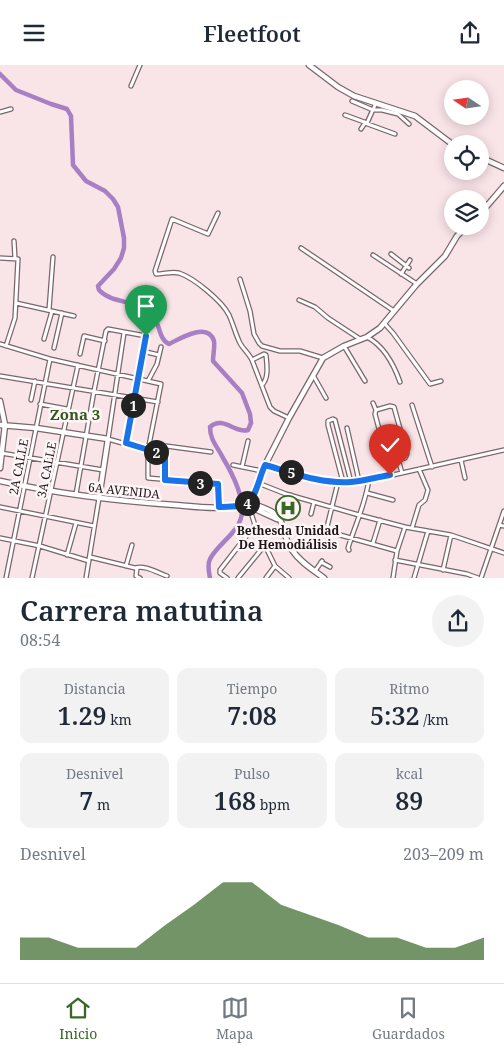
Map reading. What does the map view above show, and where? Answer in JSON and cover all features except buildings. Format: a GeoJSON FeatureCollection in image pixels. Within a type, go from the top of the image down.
{"type":"FeatureCollection","features":[{"type":"Feature","properties":{"kind":"main road"},"geometry":{"type":"LineString","coordinates":[[309,65],[348,93],[414,116],[444,139]]}},
{"type":"Feature","properties":{"kind":"main road"},"geometry":{"type":"LineString","coordinates":[[489,161],[504,168]]}},
{"type":"Feature","properties":{"kind":"main road"},"geometry":{"type":"LineString","coordinates":[[489,203],[502,188],[504,182]]}},
{"type":"Feature","properties":{"kind":"main road"},"geometry":{"type":"LineString","coordinates":[[246,504],[252,498],[265,465],[323,358],[344,345],[368,337],[380,328],[417,284],[445,256],[457,235]]}},
{"type":"Feature","properties":{"kind":"main road"},"geometry":{"type":"LineString","coordinates":[[0,401],[2,425],[0,468]]}},
{"type":"Feature","properties":{"kind":"main road"},"geometry":{"type":"LineString","coordinates":[[2,425],[108,439],[99,498]]}},
{"type":"Feature","properties":{"kind":"main road","name":"6A AVENIDA"},"geometry":{"type":"LineString","coordinates":[[0,481],[76,496],[158,504],[219,507],[246,504]]}},
{"type":"Feature","properties":{"kind":"main road"},"geometry":{"type":"LineString","coordinates":[[246,504],[278,518]]}},
{"type":"Feature","properties":{"kind":"main road"},"geometry":{"type":"LineString","coordinates":[[246,504],[254,504],[276,514],[292,552],[321,577]]}},
{"type":"Feature","properties":{"kind":"street"},"geometry":{"type":"LineString","coordinates":[[131,86],[140,65]]}},
{"type":"Feature","properties":{"kind":"street"},"geometry":{"type":"LineString","coordinates":[[352,101],[373,110],[398,114],[408,124]]}},
{"type":"Feature","properties":{"kind":"street"},"geometry":{"type":"LineString","coordinates":[[361,129],[367,123],[376,103]]}},
{"type":"Feature","properties":{"kind":"street"},"geometry":{"type":"LineString","coordinates":[[0,112],[11,109]]}},
{"type":"Feature","properties":{"kind":"street"},"geometry":{"type":"LineString","coordinates":[[345,115],[395,134]]}},
{"type":"Feature","properties":{"kind":"street"},"geometry":{"type":"LineString","coordinates":[[218,213],[207,234],[172,219],[155,271],[156,274],[177,272],[194,280],[205,289],[228,314],[235,327],[239,341],[252,359],[270,407],[289,418]]}},
{"type":"Feature","properties":{"kind":"street"},"geometry":{"type":"LineString","coordinates":[[6,346],[15,317],[16,259],[14,241]]}},
{"type":"Feature","properties":{"kind":"street"},"geometry":{"type":"LineString","coordinates":[[302,249],[394,311]]}},
{"type":"Feature","properties":{"kind":"street"},"geometry":{"type":"LineString","coordinates":[[391,254],[408,266]]}},
{"type":"Feature","properties":{"kind":"street"},"geometry":{"type":"LineString","coordinates":[[373,255],[417,284]]}},
{"type":"Feature","properties":{"kind":"street"},"geometry":{"type":"LineString","coordinates":[[44,339],[50,311],[53,257]]}},
{"type":"Feature","properties":{"kind":"street"},"geometry":{"type":"LineString","coordinates":[[0,259],[16,259]]}},
{"type":"Feature","properties":{"kind":"street"},"geometry":{"type":"LineString","coordinates":[[401,274],[408,266],[410,260]]}},
{"type":"Feature","properties":{"kind":"street"},"geometry":{"type":"LineString","coordinates":[[240,279],[250,311],[254,334],[262,346],[280,351],[300,351],[323,358]]}},
{"type":"Feature","properties":{"kind":"street"},"geometry":{"type":"LineString","coordinates":[[299,300],[315,307],[328,319],[360,340]]}},
{"type":"Feature","properties":{"kind":"street"},"geometry":{"type":"LineString","coordinates":[[16,303],[74,316]]}},
{"type":"Feature","properties":{"kind":"street"},"geometry":{"type":"LineString","coordinates":[[54,348],[62,313]]}},
{"type":"Feature","properties":{"kind":"street"},"geometry":{"type":"LineString","coordinates":[[384,323],[430,384],[441,381]]}},
{"type":"Feature","properties":{"kind":"street"},"geometry":{"type":"LineString","coordinates":[[76,496],[106,331],[108,329],[146,336]]}},
{"type":"Feature","properties":{"kind":"street"},"geometry":{"type":"LineString","coordinates":[[126,443],[147,330]]}},
{"type":"Feature","properties":{"kind":"street"},"geometry":{"type":"LineString","coordinates":[[124,333],[108,439],[165,455]]}},
{"type":"Feature","properties":{"kind":"street"},"geometry":{"type":"LineString","coordinates":[[80,354],[84,337],[104,341]]}},
{"type":"Feature","properties":{"kind":"street"},"geometry":{"type":"LineString","coordinates":[[368,337],[383,350],[400,382]]}},
{"type":"Feature","properties":{"kind":"street"},"geometry":{"type":"LineString","coordinates":[[0,344],[50,359],[161,384],[148,450],[148,478],[219,485],[219,507]]}},
{"type":"Feature","properties":{"kind":"street"},"geometry":{"type":"LineString","coordinates":[[344,345],[365,381]]}},
{"type":"Feature","properties":{"kind":"street"},"geometry":{"type":"LineString","coordinates":[[148,381],[156,365],[161,347]]}},
{"type":"Feature","properties":{"kind":"street"},"geometry":{"type":"LineString","coordinates":[[142,351],[159,355]]}},
{"type":"Feature","properties":{"kind":"street"},"geometry":{"type":"LineString","coordinates":[[252,359],[260,355],[266,355],[266,379],[262,385]]}},
{"type":"Feature","properties":{"kind":"street","name":"2A CALLE"},"geometry":{"type":"LineString","coordinates":[[6,578],[50,359]]}},
{"type":"Feature","properties":{"kind":"street","name":"3A CALLE"},"geometry":{"type":"LineString","coordinates":[[32,578],[78,365]]}},
{"type":"Feature","properties":{"kind":"street"},"geometry":{"type":"LineString","coordinates":[[313,375],[326,398]]}},
{"type":"Feature","properties":{"kind":"street"},"geometry":{"type":"LineString","coordinates":[[0,376],[158,402]]}},
{"type":"Feature","properties":{"kind":"street"},"geometry":{"type":"LineString","coordinates":[[31,400],[35,381]]}},
{"type":"Feature","properties":{"kind":"street"},"geometry":{"type":"LineString","coordinates":[[373,403],[387,459],[389,461],[405,458],[407,454],[394,407],[390,406],[376,410]]}},
{"type":"Feature","properties":{"kind":"street"},"geometry":{"type":"LineString","coordinates":[[40,404],[67,409]]}},
{"type":"Feature","properties":{"kind":"street"},"geometry":{"type":"LineString","coordinates":[[412,405],[432,467]]}},
{"type":"Feature","properties":{"kind":"street"},"geometry":{"type":"LineString","coordinates":[[351,482],[333,417],[327,423],[341,482],[326,531],[398,551]]}},
{"type":"Feature","properties":{"kind":"street"},"geometry":{"type":"LineString","coordinates":[[347,428],[359,481]]}},
{"type":"Feature","properties":{"kind":"street"},"geometry":{"type":"LineString","coordinates":[[242,467],[248,441]]}},
{"type":"Feature","properties":{"kind":"street"},"geometry":{"type":"LineString","coordinates":[[165,480],[166,447],[210,452]]}},
{"type":"Feature","properties":{"kind":"street"},"geometry":{"type":"LineString","coordinates":[[265,465],[318,481],[351,482],[432,467],[504,450]]}},
{"type":"Feature","properties":{"kind":"street"},"geometry":{"type":"LineString","coordinates":[[1,453],[103,470]]}},
{"type":"Feature","properties":{"kind":"street"},"geometry":{"type":"LineString","coordinates":[[398,459],[402,473]]}},
{"type":"Feature","properties":{"kind":"street"},"geometry":{"type":"LineString","coordinates":[[461,460],[465,478]]}},
{"type":"Feature","properties":{"kind":"street"},"geometry":{"type":"LineString","coordinates":[[233,465],[262,471]]}},
{"type":"Feature","properties":{"kind":"street"},"geometry":{"type":"LineString","coordinates":[[412,528],[419,505],[425,500],[428,490],[419,469]]}},
{"type":"Feature","properties":{"kind":"street"},"geometry":{"type":"LineString","coordinates":[[349,549],[351,537],[367,493],[369,479]]}},
{"type":"Feature","properties":{"kind":"street"},"geometry":{"type":"LineString","coordinates":[[258,483],[359,515],[406,527],[450,535],[504,553]]}},
{"type":"Feature","properties":{"kind":"street"},"geometry":{"type":"LineString","coordinates":[[367,493],[393,500]]}},
{"type":"Feature","properties":{"kind":"street"},"geometry":{"type":"LineString","coordinates":[[278,518],[291,495]]}},
{"type":"Feature","properties":{"kind":"street"},"geometry":{"type":"LineString","coordinates":[[86,578],[99,498]]}},
{"type":"Feature","properties":{"kind":"street"},"geometry":{"type":"LineString","coordinates":[[311,514],[314,502]]}},
{"type":"Feature","properties":{"kind":"street"},"geometry":{"type":"LineString","coordinates":[[246,504],[275,566],[288,578]]}},
{"type":"Feature","properties":{"kind":"street"},"geometry":{"type":"LineString","coordinates":[[0,507],[94,526]]}},
{"type":"Feature","properties":{"kind":"street"},"geometry":{"type":"LineString","coordinates":[[252,517],[253,508]]}},
{"type":"Feature","properties":{"kind":"street"},"geometry":{"type":"LineString","coordinates":[[395,560],[479,578],[503,518],[504,511]]}},
{"type":"Feature","properties":{"kind":"street"},"geometry":{"type":"LineString","coordinates":[[373,543],[380,520]]}},
{"type":"Feature","properties":{"kind":"street"},"geometry":{"type":"LineString","coordinates":[[67,555],[76,523]]}},
{"type":"Feature","properties":{"kind":"street"},"geometry":{"type":"LineString","coordinates":[[227,578],[220,573],[220,570],[255,525]]}},
{"type":"Feature","properties":{"kind":"street"},"geometry":{"type":"LineString","coordinates":[[499,525],[504,526]]}},
{"type":"Feature","properties":{"kind":"street"},"geometry":{"type":"LineString","coordinates":[[393,578],[395,560],[406,527]]}},
{"type":"Feature","properties":{"kind":"street"},"geometry":{"type":"LineString","coordinates":[[414,578],[428,531]]}},
{"type":"Feature","properties":{"kind":"street"},"geometry":{"type":"LineString","coordinates":[[443,570],[450,535]]}},
{"type":"Feature","properties":{"kind":"street"},"geometry":{"type":"LineString","coordinates":[[0,538],[67,555],[150,569],[167,576]]}},
{"type":"Feature","properties":{"kind":"street"},"geometry":{"type":"LineString","coordinates":[[126,566],[132,545]]}},
{"type":"Feature","properties":{"kind":"street"},"geometry":{"type":"LineString","coordinates":[[238,578],[265,545]]}},
{"type":"Feature","properties":{"kind":"street"},"geometry":{"type":"LineString","coordinates":[[315,571],[322,561],[330,567]]}},
{"type":"Feature","properties":{"kind":"street"},"geometry":{"type":"LineString","coordinates":[[266,578],[275,566]]}},
{"type":"Feature","properties":{"kind":"street"},"geometry":{"type":"LineString","coordinates":[[137,568],[136,576],[140,578]]}},
{"type":"Feature","properties":{"kind":"waterway"},"geometry":{"type":"LineString","coordinates":[[0,74],[16,90],[67,109],[71,116],[73,165],[86,181],[105,191],[118,207],[124,248],[121,258],[114,269],[98,286],[99,290],[110,298],[138,306],[152,314],[165,342],[169,344],[193,333],[206,332],[211,335],[214,341],[213,361],[242,393],[250,414],[251,423],[248,430],[238,430],[220,423],[210,427],[213,439],[236,484],[242,505],[241,519],[238,526],[209,561],[210,578]]}},
{"type":"Feature","properties":{"kind":"place","name":"Bethesda Unidad De Hemodiálisis"},"geometry":{"type":"Point","coordinates":[288,508]}},
{"type":"Feature","properties":{"kind":"district","name":"Zona 3"},"geometry":{"type":"Point","coordinates":[75,415]}},
{"type":"Feature","properties":{"kind":"route"},"geometry":{"type":"LineString","coordinates":[[146,336],[126,443],[165,455],[165,480],[218,484],[219,507],[236,506],[249,502],[265,465],[318,481],[338,483],[390,475]]}}]}
